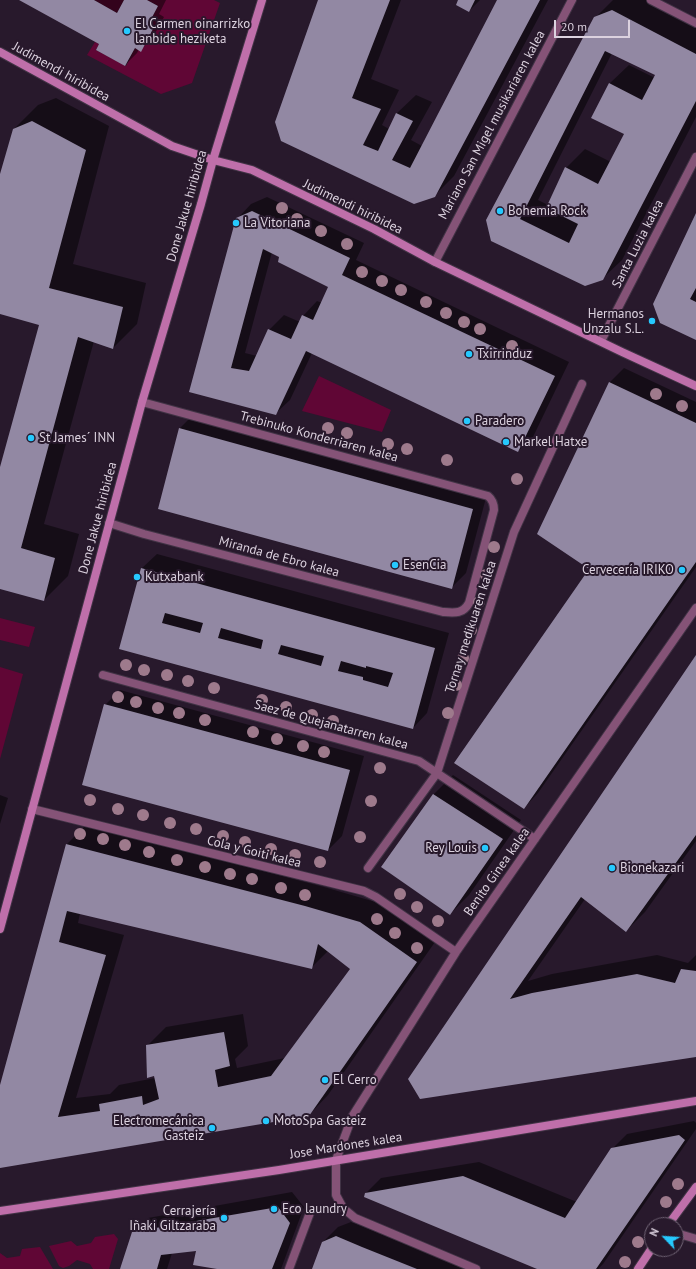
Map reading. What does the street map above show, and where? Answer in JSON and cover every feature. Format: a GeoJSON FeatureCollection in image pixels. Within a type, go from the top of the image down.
{"type":"FeatureCollection","features":[{"type":"Feature","properties":{"kind":"main road","name":"Done Jakue hiribidea"},"geometry":{"type":"LineString","coordinates":[[0,929],[142,402],[201,204],[212,160],[262,0]]}},
{"type":"Feature","properties":{"kind":"main road","name":"Judimendi hiribidea"},"geometry":{"type":"LineString","coordinates":[[0,52],[172,146],[212,160],[252,170],[374,229],[435,262],[696,386]]}},
{"type":"Feature","properties":{"kind":"main road","name":"Jose Mardones kalea"},"geometry":{"type":"LineString","coordinates":[[0,1211],[279,1170],[696,1101]]}},
{"type":"Feature","properties":{"kind":"main road"},"geometry":{"type":"LineString","coordinates":[[674,1217],[696,1187]]}},
{"type":"Feature","properties":{"kind":"main road"},"geometry":{"type":"LineString","coordinates":[[638,1269],[646,1257]]}},
{"type":"Feature","properties":{"kind":"street","name":"Mariano San Migel musikariaren kalea"},"geometry":{"type":"LineString","coordinates":[[435,262],[572,0]]}},
{"type":"Feature","properties":{"kind":"street"},"geometry":{"type":"LineString","coordinates":[[651,0],[696,23]]}},
{"type":"Feature","properties":{"kind":"street","name":"Santa Luzia kalea"},"geometry":{"type":"LineString","coordinates":[[601,341],[696,157]]}},
{"type":"Feature","properties":{"kind":"street","name":"Tornay medikuaren kalea"},"geometry":{"type":"LineString","coordinates":[[368,868],[437,773],[514,532],[582,384]]}},
{"type":"Feature","properties":{"kind":"street","name":"Trebinuko Konderriaren kalea"},"geometry":{"type":"LineString","coordinates":[[142,402],[488,496]]}},
{"type":"Feature","properties":{"kind":"street","name":"Tornay medikuaren kalea"},"geometry":{"type":"LineString","coordinates":[[443,612],[457,613],[462,611],[469,603],[494,510],[492,499],[488,496]]}},
{"type":"Feature","properties":{"kind":"street","name":"Miranda de Ebro kalea"},"geometry":{"type":"LineString","coordinates":[[109,523],[144,534],[443,612]]}},
{"type":"Feature","properties":{"kind":"street","name":"Benito Ginea kalea"},"geometry":{"type":"LineString","coordinates":[[336,1160],[352,1117],[456,952],[696,608]]}},
{"type":"Feature","properties":{"kind":"street","name":"Saez de Quejanatarren kalea"},"geometry":{"type":"LineString","coordinates":[[103,675],[419,761],[535,839]]}},
{"type":"Feature","properties":{"kind":"street","name":"Cola y Goiti kalea"},"geometry":{"type":"LineString","coordinates":[[32,809],[364,891],[376,897],[456,952]]}},
{"type":"Feature","properties":{"kind":"street"},"geometry":{"type":"LineString","coordinates":[[336,1160],[336,1195],[343,1208],[356,1218],[476,1269]]}},
{"type":"Feature","properties":{"kind":"street"},"geometry":{"type":"LineString","coordinates":[[289,1269],[311,1210]]}},
{"type":"Feature","properties":{"kind":"street"},"geometry":{"type":"LineString","coordinates":[[684,1235],[696,1239]]}},
{"type":"Feature","properties":{"kind":"shaded area"},"geometry":{"type":"Polygon","coordinates":[[[94,0],[124,0],[117,13],[94,0]]]}},
{"type":"Feature","properties":{"kind":"shaded area"},"geometry":{"type":"Polygon","coordinates":[[[147,0],[214,0],[220,3],[192,83],[161,94],[87,55],[95,42],[99,44],[96,50],[126,66],[135,48],[141,51],[153,29],[148,25],[158,6],[147,0]]]}},
{"type":"Feature","properties":{"kind":"shaded area"},"geometry":{"type":"Polygon","coordinates":[[[319,376],[391,410],[382,432],[302,411],[319,376]]]}},
{"type":"Feature","properties":{"kind":"shaded area"},"geometry":{"type":"Polygon","coordinates":[[[0,618],[35,627],[29,647],[0,640],[0,618]]]}},
{"type":"Feature","properties":{"kind":"shaded area"},"geometry":{"type":"Polygon","coordinates":[[[0,667],[23,674],[0,759],[0,667]]]}},
{"type":"Feature","properties":{"kind":"shaded area"},"geometry":{"type":"Polygon","coordinates":[[[114,1234],[118,1239],[109,1269],[93,1269],[90,1264],[77,1260],[69,1266],[63,1268],[59,1266],[49,1246],[71,1241],[77,1246],[91,1243],[95,1237],[114,1234]]]}},
{"type":"Feature","properties":{"kind":"shaded area"},"geometry":{"type":"Polygon","coordinates":[[[40,1247],[53,1269],[0,1269],[0,1253],[7,1258],[20,1256],[22,1249],[40,1247]]]}},
{"type":"Feature","properties":{"kind":"building"},"geometry":{"type":"Polygon","coordinates":[[[19,0],[94,0],[117,13],[124,0],[147,0],[158,6],[148,25],[153,29],[141,52],[135,48],[125,66],[96,50],[99,44],[19,0]]]}},
{"type":"Feature","properties":{"kind":"building"},"geometry":{"type":"Polygon","coordinates":[[[318,0],[390,0],[352,98],[381,109],[363,145],[378,151],[396,113],[413,121],[392,160],[410,168],[497,0],[540,0],[435,197],[414,204],[281,141],[275,122],[318,0]]]}},
{"type":"Feature","properties":{"kind":"building"},"geometry":{"type":"Polygon","coordinates":[[[458,0],[475,0],[469,12],[456,5],[458,0]]]}},
{"type":"Feature","properties":{"kind":"building"},"geometry":{"type":"Polygon","coordinates":[[[612,10],[696,54],[696,101],[603,280],[585,286],[491,241],[486,220],[594,17],[612,10]],[[605,51],[520,219],[569,243],[578,224],[546,208],[565,167],[598,184],[624,134],[591,118],[609,83],[642,100],[655,75],[605,51]]]}},
{"type":"Feature","properties":{"kind":"building"},"geometry":{"type":"Polygon","coordinates":[[[32,121],[86,150],[49,288],[123,307],[113,349],[78,337],[21,548],[55,558],[44,601],[0,589],[0,467],[39,325],[0,314],[0,174],[13,129],[32,121]]]}},
{"type":"Feature","properties":{"kind":"building"},"geometry":{"type":"Polygon","coordinates":[[[252,211],[350,258],[342,275],[555,376],[518,452],[306,351],[276,415],[189,392],[236,218],[252,211]],[[263,249],[231,368],[249,371],[268,329],[291,339],[302,315],[313,320],[328,287],[278,262],[279,257],[263,249]]]}},
{"type":"Feature","properties":{"kind":"building"},"geometry":{"type":"Polygon","coordinates":[[[696,213],[696,288],[690,299],[696,302],[696,340],[660,323],[653,304],[696,213]]]}},
{"type":"Feature","properties":{"kind":"building"},"geometry":{"type":"Polygon","coordinates":[[[609,382],[696,423],[696,562],[524,809],[454,763],[589,569],[537,534],[609,382]]]}},
{"type":"Feature","properties":{"kind":"building"},"geometry":{"type":"Polygon","coordinates":[[[179,428],[473,509],[452,589],[158,509],[179,428]]]}},
{"type":"Feature","properties":{"kind":"building"},"geometry":{"type":"Polygon","coordinates":[[[141,568],[435,648],[413,729],[119,649],[141,568]],[[165,613],[162,623],[200,633],[203,623],[165,613]],[[221,628],[218,638],[261,649],[263,640],[221,628]],[[281,645],[278,654],[321,666],[324,656],[281,645]],[[341,661],[338,671],[363,677],[363,680],[388,687],[393,673],[341,661]]]}},
{"type":"Feature","properties":{"kind":"building","name":"Bionekazari"},"geometry":{"type":"Polygon","coordinates":[[[696,655],[696,835],[626,932],[581,897],[510,999],[532,993],[637,974],[675,983],[681,969],[696,971],[696,1057],[420,1099],[408,1079],[696,655]]]}},
{"type":"Feature","properties":{"kind":"building"},"geometry":{"type":"Polygon","coordinates":[[[104,704],[350,770],[328,851],[82,785],[104,704]]]}},
{"type":"Feature","properties":{"kind":"building"},"geometry":{"type":"Polygon","coordinates":[[[433,794],[503,839],[450,915],[381,867],[433,794]]]}},
{"type":"Feature","properties":{"kind":"building"},"geometry":{"type":"Polygon","coordinates":[[[66,844],[305,906],[360,922],[417,962],[309,1116],[0,1168],[0,1085],[66,844]],[[67,911],[59,942],[106,955],[58,1117],[100,1111],[99,1104],[142,1096],[143,1105],[159,1099],[154,1076],[147,1078],[146,1045],[224,1032],[230,1066],[215,1070],[218,1087],[271,1076],[350,969],[318,944],[312,969],[67,911]]]}},
{"type":"Feature","properties":{"kind":"building"},"geometry":{"type":"Polygon","coordinates":[[[679,1135],[685,1140],[596,1269],[537,1269],[364,1197],[365,1193],[463,1176],[565,1218],[611,1148],[679,1135]]]}},
{"type":"Feature","properties":{"kind":"building"},"geometry":{"type":"Polygon","coordinates":[[[278,1207],[290,1223],[272,1269],[217,1269],[193,1265],[196,1251],[161,1255],[157,1269],[120,1269],[132,1232],[278,1207]]]}},
{"type":"Feature","properties":{"kind":"building"},"geometry":{"type":"Polygon","coordinates":[[[336,1236],[417,1269],[312,1269],[322,1242],[336,1236]]]}},
{"type":"Feature","properties":{"kind":"place","name":"El Carmen oinarrizko lanbide heziketa"},"geometry":{"type":"Point","coordinates":[127,31]}},
{"type":"Feature","properties":{"kind":"place","name":"Bohemia Rock"},"geometry":{"type":"Point","coordinates":[500,211]}},
{"type":"Feature","properties":{"kind":"place","name":"La Vitoriana"},"geometry":{"type":"Point","coordinates":[236,223]}},
{"type":"Feature","properties":{"kind":"place","name":"Hermanos Unzalu S.L."},"geometry":{"type":"Point","coordinates":[652,321]}},
{"type":"Feature","properties":{"kind":"place","name":"Txirrinduz"},"geometry":{"type":"Point","coordinates":[469,354]}},
{"type":"Feature","properties":{"kind":"place","name":"Paradero"},"geometry":{"type":"Point","coordinates":[467,421]}},
{"type":"Feature","properties":{"kind":"place","name":"St James´ INN"},"geometry":{"type":"Point","coordinates":[31,438]}},
{"type":"Feature","properties":{"kind":"place","name":"Markel Hatxe"},"geometry":{"type":"Point","coordinates":[506,442]}},
{"type":"Feature","properties":{"kind":"place","name":"EsenCia"},"geometry":{"type":"Point","coordinates":[395,565]}},
{"type":"Feature","properties":{"kind":"place","name":"Cervecería IRIKO"},"geometry":{"type":"Point","coordinates":[682,570]}},
{"type":"Feature","properties":{"kind":"place","name":"Kutxabank"},"geometry":{"type":"Point","coordinates":[137,577]}},
{"type":"Feature","properties":{"kind":"place","name":"Rey Louis"},"geometry":{"type":"Point","coordinates":[485,848]}},
{"type":"Feature","properties":{"kind":"place","name":"Bionekazari"},"geometry":{"type":"Point","coordinates":[612,868]}},
{"type":"Feature","properties":{"kind":"place","name":"El Cerro"},"geometry":{"type":"Point","coordinates":[325,1080]}},
{"type":"Feature","properties":{"kind":"place","name":"MotoSpa Gasteiz"},"geometry":{"type":"Point","coordinates":[266,1121]}},
{"type":"Feature","properties":{"kind":"place","name":"Electromecánica Gasteiz"},"geometry":{"type":"Point","coordinates":[212,1128]}},
{"type":"Feature","properties":{"kind":"place","name":"Eco laundry"},"geometry":{"type":"Point","coordinates":[274,1209]}},
{"type":"Feature","properties":{"kind":"place","name":"Cerrajería Iñaki Giltzaraba"},"geometry":{"type":"Point","coordinates":[224,1218]}}]}
